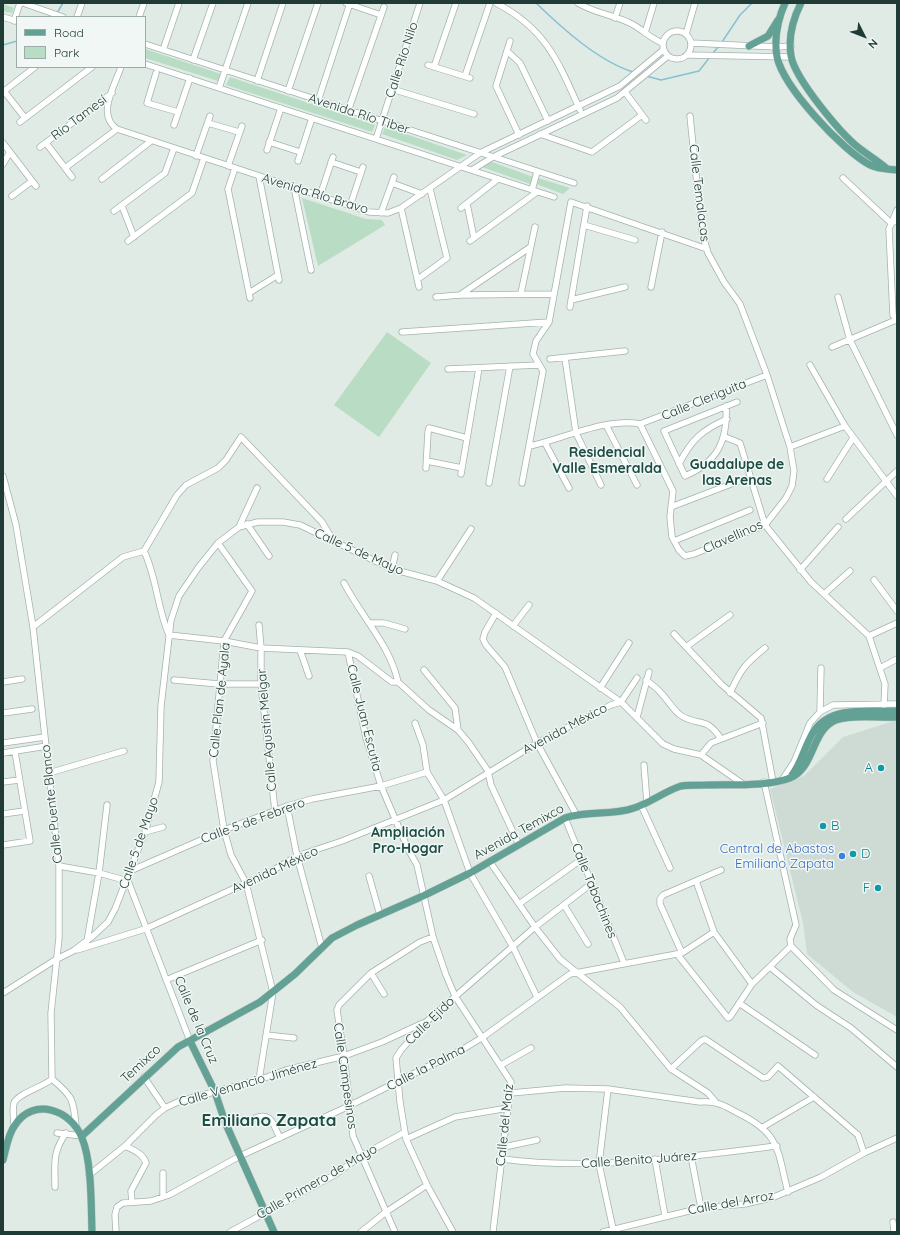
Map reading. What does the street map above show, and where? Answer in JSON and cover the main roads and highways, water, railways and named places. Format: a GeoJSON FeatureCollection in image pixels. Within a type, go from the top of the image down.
{"type":"FeatureCollection","features":[{"type":"Feature","properties":{"kind":"main road"},"geometry":{"type":"LineString","coordinates":[[749,46],[768,36],[778,20],[785,3]]}},
{"type":"Feature","properties":{"kind":"main road"},"geometry":{"type":"LineString","coordinates":[[801,3],[795,16],[791,46],[791,57],[798,75],[840,128],[859,148],[886,168]]}},
{"type":"Feature","properties":{"kind":"main road"},"geometry":{"type":"LineString","coordinates":[[778,20],[776,47],[778,58],[786,78],[796,93],[844,146],[872,166],[897,170]]}},
{"type":"Feature","properties":{"kind":"main road"},"geometry":{"type":"LineString","coordinates":[[789,778],[798,766],[813,732],[824,719],[842,712],[897,711]]}},
{"type":"Feature","properties":{"kind":"main road"},"geometry":{"type":"LineString","coordinates":[[789,778],[802,770],[820,735],[826,727],[836,720],[852,718],[897,718]]}},
{"type":"Feature","properties":{"kind":"main road","name":"Avenida Temixco"},"geometry":{"type":"LineString","coordinates":[[322,948],[332,938],[343,932],[470,873],[565,818],[576,814],[614,812],[644,804],[681,786],[773,782],[789,778]]}},
{"type":"Feature","properties":{"kind":"main road","name":"Temixco"},"geometry":{"type":"LineString","coordinates":[[82,1136],[178,1047],[260,1002],[322,948]]}},
{"type":"Feature","properties":{"kind":"main road","name":"Calle de la Cruz"},"geometry":{"type":"LineString","coordinates":[[190,1041],[215,1092],[240,1156],[274,1232]]}},
{"type":"Feature","properties":{"kind":"main road"},"geometry":{"type":"LineString","coordinates":[[3,1160],[14,1126],[22,1116],[40,1110],[54,1109],[68,1118],[76,1126],[82,1136],[86,1148],[92,1232]]}},
{"type":"Feature","properties":{"kind":"waterway"},"geometry":{"type":"LineString","coordinates":[[57,13],[63,3]]}},
{"type":"Feature","properties":{"kind":"waterway"},"geometry":{"type":"LineString","coordinates":[[536,3],[581,43],[607,60],[633,72]]}},
{"type":"Feature","properties":{"kind":"waterway"},"geometry":{"type":"LineString","coordinates":[[722,42],[740,15],[752,3]]}},
{"type":"Feature","properties":{"kind":"waterway"},"geometry":{"type":"LineString","coordinates":[[3,45],[16,41]]}},
{"type":"Feature","properties":{"kind":"waterway"},"geometry":{"type":"LineString","coordinates":[[713,53],[719,46]]}},
{"type":"Feature","properties":{"kind":"waterway"},"geometry":{"type":"LineString","coordinates":[[646,76],[661,80],[699,71],[710,57]]}},
{"type":"Feature","properties":{"kind":"place","name":"A"},"geometry":{"type":"Point","coordinates":[881,768]}},
{"type":"Feature","properties":{"kind":"place","name":"B"},"geometry":{"type":"Point","coordinates":[823,826]}},
{"type":"Feature","properties":{"kind":"place","name":"D"},"geometry":{"type":"Point","coordinates":[853,854]}},
{"type":"Feature","properties":{"kind":"place","name":"Central de Abastos Emiliano Zapata"},"geometry":{"type":"Point","coordinates":[842,856]}},
{"type":"Feature","properties":{"kind":"place","name":"F"},"geometry":{"type":"Point","coordinates":[878,888]}},
{"type":"Feature","properties":{"kind":"district","name":"Residencial Valle Esmeralda"},"geometry":{"type":"Point","coordinates":[607,462]}},
{"type":"Feature","properties":{"kind":"district","name":"Guadalupe de las Arenas"},"geometry":{"type":"Point","coordinates":[737,474]}},
{"type":"Feature","properties":{"kind":"district","name":"Ampliación Pro-Hogar"},"geometry":{"type":"Point","coordinates":[408,842]}},
{"type":"Feature","properties":{"kind":"district","name":"Emiliano Zapata"},"geometry":{"type":"Point","coordinates":[269,1121]}}]}
